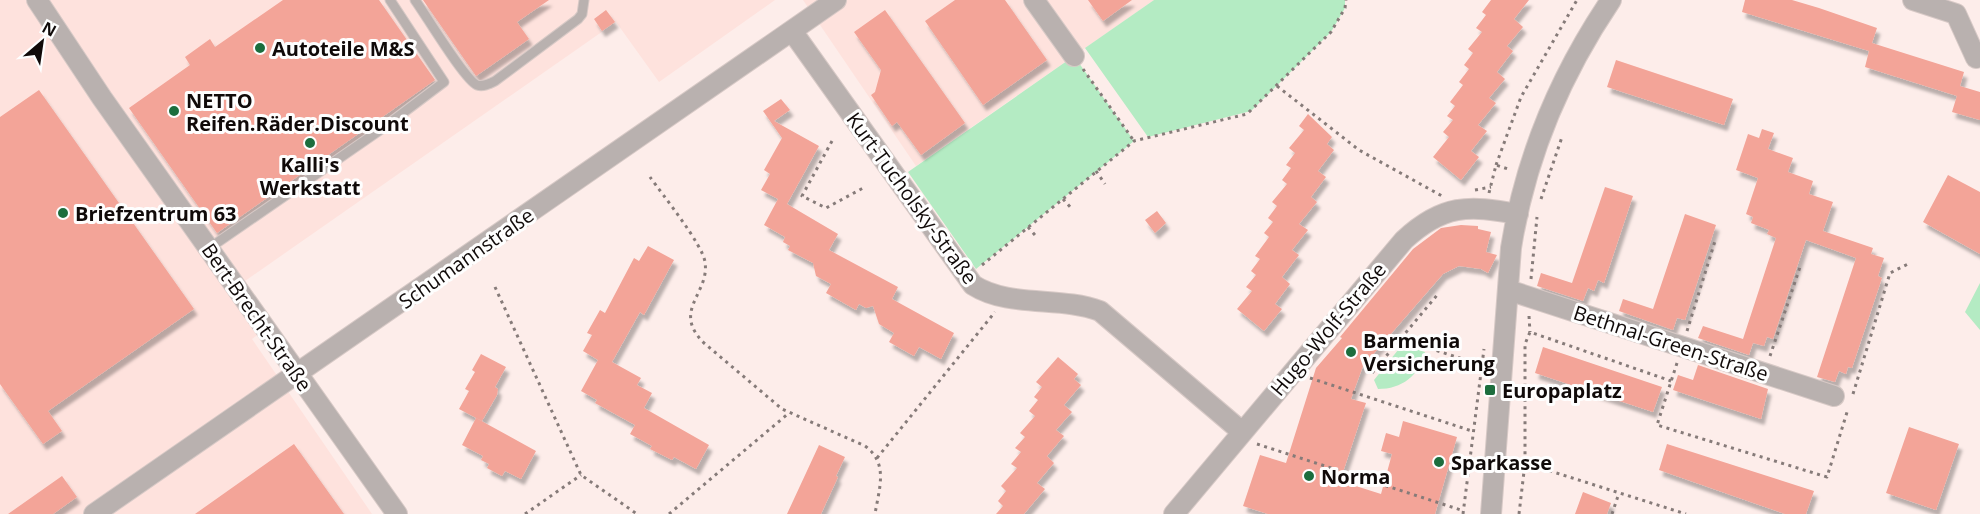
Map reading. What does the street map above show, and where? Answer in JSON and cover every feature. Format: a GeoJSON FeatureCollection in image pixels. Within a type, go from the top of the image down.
{"type":"FeatureCollection","features":[{"type":"Feature","properties":{"kind":"street","name":"Bert-Brecht-Straße"},"geometry":{"type":"LineString","coordinates":[[37,0],[102,98],[397,514]]}},
{"type":"Feature","properties":{"kind":"street","name":"Schumannstraße"},"geometry":{"type":"LineString","coordinates":[[94,514],[298,375],[836,0]]}},
{"type":"Feature","properties":{"kind":"street"},"geometry":{"type":"LineString","coordinates":[[1034,0],[1074,56]]}},
{"type":"Feature","properties":{"kind":"street"},"geometry":{"type":"LineString","coordinates":[[1491,514],[1511,248],[1528,213],[1551,109],[1580,49],[1611,0]]}},
{"type":"Feature","properties":{"kind":"street"},"geometry":{"type":"LineString","coordinates":[[1913,0],[1956,14],[1976,58]]}},
{"type":"Feature","properties":{"kind":"street","name":"Kurt-Tucholsky-Straße"},"geometry":{"type":"LineString","coordinates":[[792,31],[966,278],[983,291],[1079,305],[1100,311],[1241,431]]}},
{"type":"Feature","properties":{"kind":"street","name":"Hugo-Wolf-Straße"},"geometry":{"type":"LineString","coordinates":[[1174,514],[1291,372],[1404,240],[1419,226],[1441,214],[1463,208],[1528,213]]}},
{"type":"Feature","properties":{"kind":"street","name":"Bethnal-Green-Straße"},"geometry":{"type":"LineString","coordinates":[[1508,290],[1834,396]]}},
{"type":"Feature","properties":{"kind":"lane"},"geometry":{"type":"LineString","coordinates":[[208,249],[383,128],[444,82],[390,0]]}},
{"type":"Feature","properties":{"kind":"lane"},"geometry":{"type":"LineString","coordinates":[[415,0],[465,73],[477,85],[483,86],[495,81],[578,19],[582,14],[585,0]]}},
{"type":"Feature","properties":{"kind":"path"},"geometry":{"type":"LineString","coordinates":[[966,278],[1134,141],[1247,114],[1334,30],[1346,0]]}},
{"type":"Feature","properties":{"kind":"path"},"geometry":{"type":"LineString","coordinates":[[1496,165],[1521,98],[1577,0]]}},
{"type":"Feature","properties":{"kind":"path"},"geometry":{"type":"LineString","coordinates":[[1074,56],[1134,141]]}},
{"type":"Feature","properties":{"kind":"path"},"geometry":{"type":"LineString","coordinates":[[1277,86],[1359,150],[1442,196],[1452,194]]}},
{"type":"Feature","properties":{"kind":"path"},"geometry":{"type":"LineString","coordinates":[[1541,201],[1565,128]]}},
{"type":"Feature","properties":{"kind":"path"},"geometry":{"type":"LineString","coordinates":[[832,141],[802,196],[826,208],[866,187]]}},
{"type":"Feature","properties":{"kind":"path"},"geometry":{"type":"LineString","coordinates":[[1096,171],[1105,184]]}},
{"type":"Feature","properties":{"kind":"path"},"geometry":{"type":"LineString","coordinates":[[650,177],[704,255],[705,273],[690,312],[693,330],[762,394],[789,413],[865,446],[878,458],[882,472],[875,514]]}},
{"type":"Feature","properties":{"kind":"path"},"geometry":{"type":"LineString","coordinates":[[1472,190],[1491,187]]}},
{"type":"Feature","properties":{"kind":"path"},"geometry":{"type":"LineString","coordinates":[[1063,199],[1071,208]]}},
{"type":"Feature","properties":{"kind":"path"},"geometry":{"type":"LineString","coordinates":[[1520,514],[1525,463],[1525,344],[1530,332],[1528,213]]}},
{"type":"Feature","properties":{"kind":"path"},"geometry":{"type":"LineString","coordinates":[[1028,227],[1035,235]]}},
{"type":"Feature","properties":{"kind":"path"},"geometry":{"type":"LineString","coordinates":[[1765,373],[1800,267]]}},
{"type":"Feature","properties":{"kind":"path"},"geometry":{"type":"LineString","coordinates":[[495,287],[581,475],[637,514]]}},
{"type":"Feature","properties":{"kind":"path"},"geometry":{"type":"LineString","coordinates":[[1372,373],[1438,294]]}},
{"type":"Feature","properties":{"kind":"path"},"geometry":{"type":"LineString","coordinates":[[878,458],[1007,296]]}},
{"type":"Feature","properties":{"kind":"path"},"geometry":{"type":"LineString","coordinates":[[1530,332],[1671,381]]}},
{"type":"Feature","properties":{"kind":"path"},"geometry":{"type":"LineString","coordinates":[[1241,431],[1255,443],[1464,512],[1468,460],[1481,365],[1401,339]]}},
{"type":"Feature","properties":{"kind":"path"},"geometry":{"type":"LineString","coordinates":[[1291,372],[1472,431]]}},
{"type":"Feature","properties":{"kind":"path"},"geometry":{"type":"LineString","coordinates":[[669,514],[789,413]]}},
{"type":"Feature","properties":{"kind":"path"},"geometry":{"type":"LineString","coordinates":[[1468,460],[1525,463],[1686,514]]}},
{"type":"Feature","properties":{"kind":"path"},"geometry":{"type":"LineString","coordinates":[[525,514],[581,475]]}},
{"type":"Feature","properties":{"kind":"path"},"geometry":{"type":"LineString","coordinates":[[1612,514],[1619,493]]}},
{"type":"Feature","properties":{"kind":"shaded area"},"geometry":{"type":"Polygon","coordinates":[[[0,0],[775,0],[659,82],[616,22],[245,281],[274,323],[252,339],[372,514],[0,514],[0,0]]]}},
{"type":"Feature","properties":{"kind":"shaded area"},"geometry":{"type":"Polygon","coordinates":[[[803,0],[1154,0],[916,166],[803,0]]]}},
{"type":"Feature","properties":{"kind":"green space"},"geometry":{"type":"Polygon","coordinates":[[[1154,0],[1345,0],[1345,8],[1331,32],[1251,111],[1148,137],[1085,48],[1154,0]]]}},
{"type":"Feature","properties":{"kind":"green space"},"geometry":{"type":"Polygon","coordinates":[[[1074,56],[1134,141],[976,269],[908,172],[1074,56]]]}},
{"type":"Feature","properties":{"kind":"green space"},"geometry":{"type":"Polygon","coordinates":[[[1980,283],[1980,330],[1965,312],[1980,283]]]}},
{"type":"Feature","properties":{"kind":"green space"},"geometry":{"type":"Polygon","coordinates":[[[1402,345],[1425,352],[1418,368],[1402,384],[1378,389],[1374,380],[1402,345]]]}},
{"type":"Feature","properties":{"kind":"building"},"geometry":{"type":"Polygon","coordinates":[[[283,0],[379,0],[435,80],[217,233],[129,108],[190,65],[185,57],[210,39],[215,47],[283,0]]]}},
{"type":"Feature","properties":{"kind":"building"},"geometry":{"type":"Polygon","coordinates":[[[423,0],[549,0],[517,22],[529,39],[476,76],[423,0]]]}},
{"type":"Feature","properties":{"kind":"building"},"geometry":{"type":"Polygon","coordinates":[[[955,0],[1005,0],[1047,60],[983,105],[925,21],[955,0]]]}},
{"type":"Feature","properties":{"kind":"building"},"geometry":{"type":"Polygon","coordinates":[[[1088,0],[1132,0],[1103,21],[1088,0]]]}},
{"type":"Feature","properties":{"kind":"building"},"geometry":{"type":"Polygon","coordinates":[[[1491,0],[1529,0],[1514,19],[1523,27],[1507,46],[1513,51],[1497,72],[1505,79],[1489,98],[1496,103],[1478,125],[1487,131],[1471,151],[1479,157],[1461,180],[1433,157],[1449,137],[1443,132],[1453,120],[1447,116],[1455,106],[1450,102],[1463,85],[1459,82],[1469,69],[1464,65],[1473,53],[1468,49],[1482,32],[1476,28],[1486,15],[1482,12],[1491,0]]]}},
{"type":"Feature","properties":{"kind":"building"},"geometry":{"type":"Polygon","coordinates":[[[1745,0],[1792,0],[1819,8],[1877,28],[1872,43],[1964,72],[1960,86],[1980,92],[1980,120],[1952,112],[1957,96],[1865,67],[1869,51],[1742,12],[1745,0]]]}},
{"type":"Feature","properties":{"kind":"building"},"geometry":{"type":"Polygon","coordinates":[[[606,10],[615,22],[602,31],[594,19],[606,10]]]}},
{"type":"Feature","properties":{"kind":"building"},"geometry":{"type":"Polygon","coordinates":[[[885,10],[965,123],[921,155],[897,122],[892,126],[871,95],[875,92],[881,70],[854,32],[885,10]]]}},
{"type":"Feature","properties":{"kind":"building"},"geometry":{"type":"Polygon","coordinates":[[[1616,60],[1733,99],[1724,125],[1607,87],[1616,60]]]}},
{"type":"Feature","properties":{"kind":"building","name":"Briefzentrum 63"},"geometry":{"type":"Polygon","coordinates":[[[39,90],[194,309],[48,411],[62,431],[43,444],[0,384],[0,117],[39,90]]]}},
{"type":"Feature","properties":{"kind":"building"},"geometry":{"type":"Polygon","coordinates":[[[781,99],[790,110],[774,121],[819,146],[787,204],[838,234],[829,250],[898,287],[892,299],[954,333],[941,359],[919,347],[914,356],[889,342],[894,333],[879,324],[873,306],[866,308],[859,304],[856,310],[826,293],[831,284],[816,276],[813,263],[788,250],[790,246],[783,242],[785,237],[764,225],[778,199],[761,190],[770,174],[764,170],[782,138],[763,111],[781,99]]]}},
{"type":"Feature","properties":{"kind":"building"},"geometry":{"type":"Polygon","coordinates":[[[1308,114],[1332,137],[1327,144],[1334,150],[1318,171],[1326,177],[1311,197],[1317,202],[1299,224],[1308,230],[1292,250],[1299,255],[1282,277],[1290,284],[1275,304],[1282,309],[1264,331],[1237,309],[1252,291],[1246,287],[1256,275],[1251,271],[1260,259],[1255,256],[1269,237],[1264,233],[1273,222],[1268,218],[1277,206],[1272,202],[1287,184],[1282,180],[1291,168],[1286,165],[1295,153],[1289,148],[1304,130],[1299,126],[1308,114]]]}},
{"type":"Feature","properties":{"kind":"building"},"geometry":{"type":"Polygon","coordinates":[[[1762,129],[1774,133],[1768,149],[1793,158],[1788,172],[1813,181],[1809,194],[1833,202],[1823,231],[1873,248],[1871,254],[1884,258],[1878,276],[1882,278],[1852,368],[1848,367],[1846,374],[1839,371],[1835,382],[1817,377],[1856,258],[1806,240],[1773,339],[1767,337],[1764,346],[1753,343],[1749,355],[1698,338],[1703,326],[1743,339],[1776,238],[1767,234],[1769,230],[1751,223],[1753,217],[1746,214],[1758,178],[1736,170],[1748,134],[1759,138],[1762,129]]]}},
{"type":"Feature","properties":{"kind":"building"},"geometry":{"type":"Polygon","coordinates":[[[1948,175],[1980,192],[1980,254],[1923,222],[1948,175]]]}},
{"type":"Feature","properties":{"kind":"building"},"geometry":{"type":"Polygon","coordinates":[[[1605,187],[1633,196],[1604,283],[1598,280],[1594,291],[1588,288],[1583,301],[1537,286],[1541,273],[1572,283],[1605,187]]]}},
{"type":"Feature","properties":{"kind":"building"},"geometry":{"type":"Polygon","coordinates":[[[1157,211],[1166,223],[1155,233],[1145,220],[1157,211]]]}},
{"type":"Feature","properties":{"kind":"building"},"geometry":{"type":"Polygon","coordinates":[[[1685,214],[1716,225],[1685,320],[1677,318],[1673,330],[1619,311],[1623,299],[1653,309],[1685,214]]]}},
{"type":"Feature","properties":{"kind":"building"},"geometry":{"type":"Polygon","coordinates":[[[1461,225],[1478,226],[1478,229],[1491,232],[1486,252],[1497,255],[1488,273],[1481,269],[1459,266],[1443,274],[1363,366],[1351,399],[1366,403],[1340,481],[1381,494],[1392,454],[1381,451],[1386,433],[1399,437],[1403,421],[1457,437],[1435,514],[1268,514],[1243,506],[1260,455],[1286,463],[1316,368],[1342,338],[1340,337],[1413,249],[1441,228],[1461,225]]]}},
{"type":"Feature","properties":{"kind":"building"},"geometry":{"type":"Polygon","coordinates":[[[648,246],[674,260],[644,315],[640,312],[612,362],[641,378],[637,385],[652,393],[644,408],[709,445],[696,469],[674,457],[672,460],[650,449],[652,446],[630,434],[635,425],[595,403],[597,400],[581,391],[598,360],[583,351],[592,335],[587,333],[600,310],[605,313],[634,258],[639,261],[648,246]]]}},
{"type":"Feature","properties":{"kind":"building"},"geometry":{"type":"Polygon","coordinates":[[[1543,347],[1662,387],[1653,412],[1535,373],[1543,347]]]}},
{"type":"Feature","properties":{"kind":"building"},"geometry":{"type":"Polygon","coordinates":[[[481,354],[506,367],[495,387],[498,389],[497,395],[482,421],[459,409],[469,391],[465,389],[475,372],[472,370],[481,354]]]}},
{"type":"Feature","properties":{"kind":"building"},"geometry":{"type":"Polygon","coordinates":[[[1058,357],[1078,374],[1074,379],[1081,385],[1064,405],[1072,412],[1056,430],[1064,436],[1047,456],[1054,463],[1037,483],[1045,489],[1024,514],[996,514],[1003,506],[998,501],[1006,491],[1001,486],[1017,468],[1011,464],[1021,452],[1015,448],[1025,437],[1020,433],[1035,416],[1029,411],[1038,400],[1034,397],[1042,387],[1036,382],[1058,357]]]}},
{"type":"Feature","properties":{"kind":"building"},"geometry":{"type":"Polygon","coordinates":[[[1698,365],[1768,389],[1761,419],[1673,390],[1678,375],[1693,380],[1698,365]]]}},
{"type":"Feature","properties":{"kind":"building"},"geometry":{"type":"Polygon","coordinates":[[[476,418],[536,451],[521,479],[505,471],[502,476],[487,468],[489,464],[481,460],[483,456],[462,445],[476,418]]]}},
{"type":"Feature","properties":{"kind":"building"},"geometry":{"type":"Polygon","coordinates":[[[1909,427],[1959,444],[1936,510],[1886,493],[1909,427]]]}},
{"type":"Feature","properties":{"kind":"building"},"geometry":{"type":"Polygon","coordinates":[[[294,444],[344,514],[195,514],[294,444]]]}},
{"type":"Feature","properties":{"kind":"building"},"geometry":{"type":"Polygon","coordinates":[[[1667,444],[1814,491],[1806,514],[1785,514],[1659,470],[1667,444]]]}},
{"type":"Feature","properties":{"kind":"building"},"geometry":{"type":"Polygon","coordinates":[[[819,445],[845,457],[821,514],[787,514],[819,445]]]}},
{"type":"Feature","properties":{"kind":"building"},"geometry":{"type":"Polygon","coordinates":[[[62,476],[77,497],[53,514],[8,514],[62,476]]]}},
{"type":"Feature","properties":{"kind":"building"},"geometry":{"type":"Polygon","coordinates":[[[1583,492],[1611,503],[1607,514],[1575,514],[1583,492]]]}},
{"type":"Feature","properties":{"kind":"place","name":"Autoteile M&S"},"geometry":{"type":"Point","coordinates":[260,48]}},
{"type":"Feature","properties":{"kind":"place","name":"NETTO Reifen.Räder.Discount"},"geometry":{"type":"Point","coordinates":[174,111]}},
{"type":"Feature","properties":{"kind":"place","name":"Kalli's Werkstatt"},"geometry":{"type":"Point","coordinates":[310,143]}},
{"type":"Feature","properties":{"kind":"place","name":"Briefzentrum 63"},"geometry":{"type":"Point","coordinates":[63,213]}},
{"type":"Feature","properties":{"kind":"place","name":"Barmenia Versicherung"},"geometry":{"type":"Point","coordinates":[1351,352]}},
{"type":"Feature","properties":{"kind":"place","name":"Europaplatz"},"geometry":{"type":"Point","coordinates":[1490,390]}},
{"type":"Feature","properties":{"kind":"place","name":"Sparkasse"},"geometry":{"type":"Point","coordinates":[1439,462]}},
{"type":"Feature","properties":{"kind":"place","name":"Norma"},"geometry":{"type":"Point","coordinates":[1309,476]}}]}
